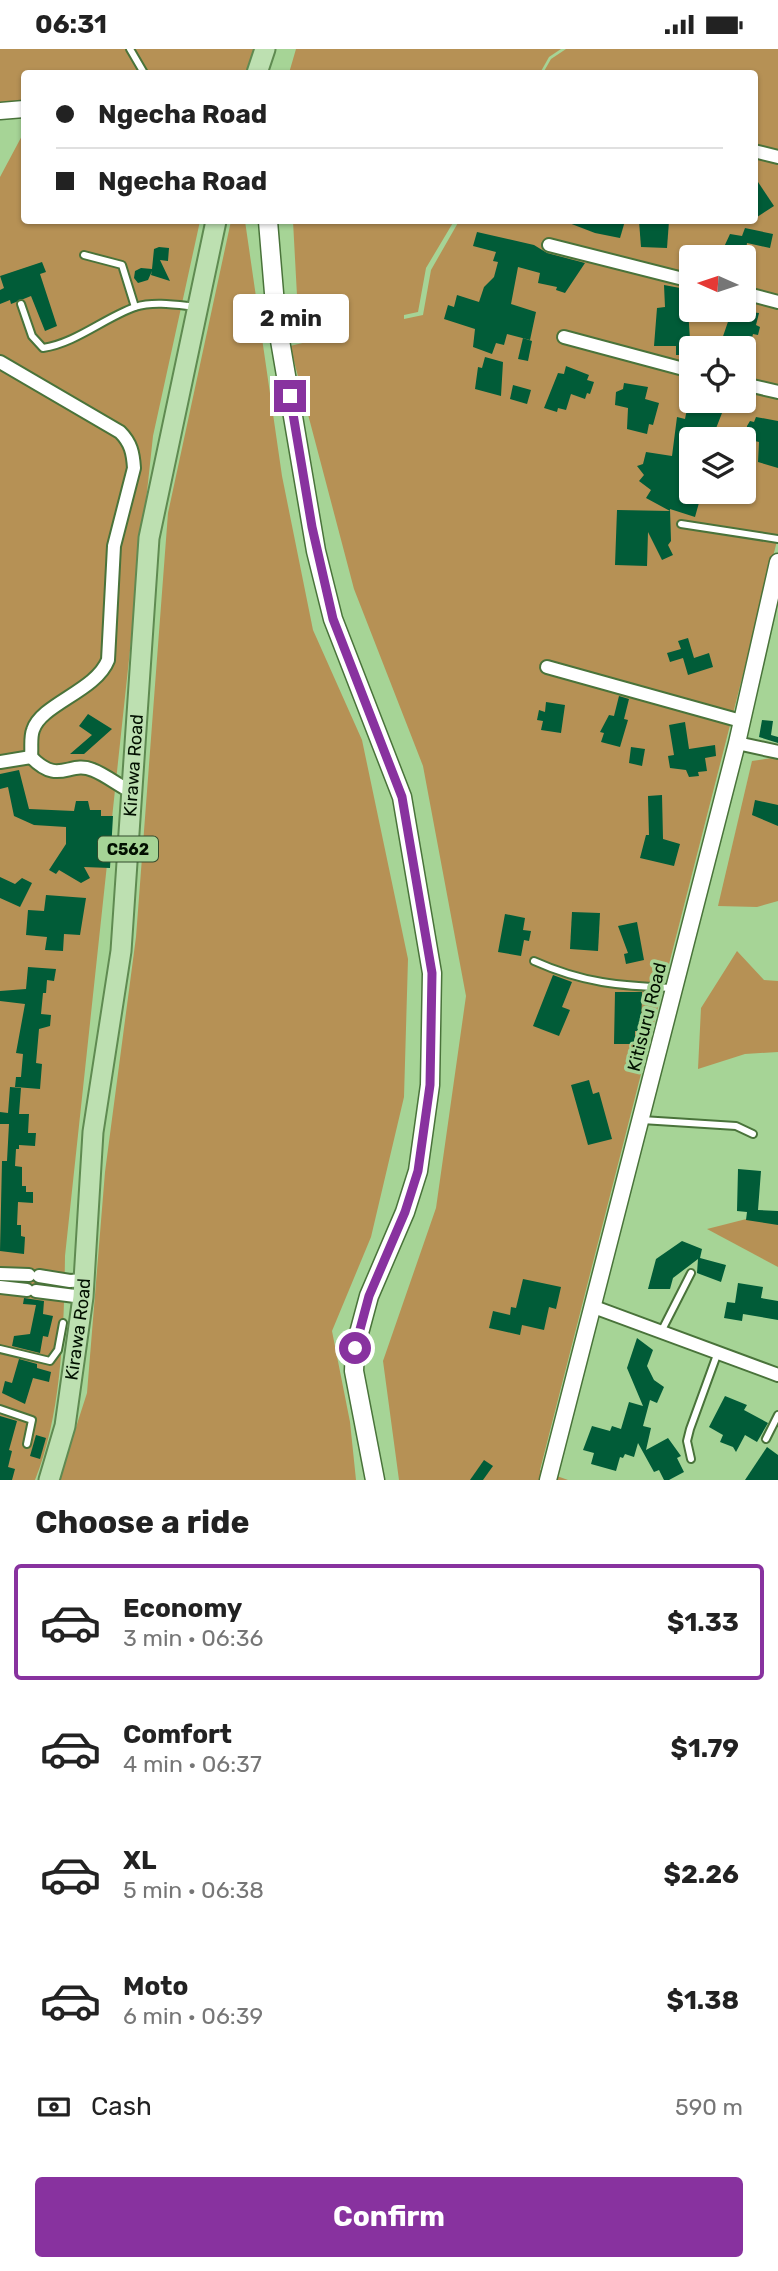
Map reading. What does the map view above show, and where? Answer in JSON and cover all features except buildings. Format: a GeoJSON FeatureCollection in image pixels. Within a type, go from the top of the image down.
{"type":"FeatureCollection","features":[{"type":"Feature","properties":{"kind":"main road"},"geometry":{"type":"LineString","coordinates":[[258,70],[265,49]]}},
{"type":"Feature","properties":{"kind":"main road","name":"Kirawa Road"},"geometry":{"type":"LineString","coordinates":[[49,1480],[65,1426],[83,1288],[93,1132],[121,951],[151,526],[215,224]]}},
{"type":"Feature","properties":{"kind":"main road"},"geometry":{"type":"LineString","coordinates":[[268,224],[276,317],[316,551],[333,619],[402,797],[432,973],[430,1085],[418,1171],[405,1212],[369,1296],[355,1348],[354,1371],[375,1480]]}},
{"type":"Feature","properties":{"kind":"street"},"geometry":{"type":"LineString","coordinates":[[2,115],[21,110]]}},
{"type":"Feature","properties":{"kind":"street"},"geometry":{"type":"LineString","coordinates":[[758,152],[778,157]]}},
{"type":"Feature","properties":{"kind":"street"},"geometry":{"type":"LineString","coordinates":[[549,245],[679,278]]}},
{"type":"Feature","properties":{"kind":"street"},"geometry":{"type":"LineString","coordinates":[[756,296],[778,302]]}},
{"type":"Feature","properties":{"kind":"street"},"geometry":{"type":"LineString","coordinates":[[564,337],[679,369]]}},
{"type":"Feature","properties":{"kind":"street"},"geometry":{"type":"LineString","coordinates":[[0,362],[120,432],[129,440],[134,468],[114,547],[108,660],[100,676],[39,720],[32,732],[31,757],[44,769],[60,773],[93,770],[132,793]]}},
{"type":"Feature","properties":{"kind":"street"},"geometry":{"type":"LineString","coordinates":[[756,387],[778,392]]}},
{"type":"Feature","properties":{"kind":"street","name":"Kitisuru Road"},"geometry":{"type":"LineString","coordinates":[[548,1480],[737,743],[767,621],[778,562]]}},
{"type":"Feature","properties":{"kind":"street"},"geometry":{"type":"LineString","coordinates":[[547,667],[741,720]]}},
{"type":"Feature","properties":{"kind":"street"},"geometry":{"type":"LineString","coordinates":[[737,743],[778,752]]}},
{"type":"Feature","properties":{"kind":"street"},"geometry":{"type":"LineString","coordinates":[[0,762],[31,757]]}},
{"type":"Feature","properties":{"kind":"street"},"geometry":{"type":"LineString","coordinates":[[0,1274],[70,1281],[83,1288]]}},
{"type":"Feature","properties":{"kind":"street"},"geometry":{"type":"LineString","coordinates":[[0,1287],[31,1290],[83,1288]]}},
{"type":"Feature","properties":{"kind":"street"},"geometry":{"type":"LineString","coordinates":[[594,1307],[778,1375]]}},
{"type":"Feature","properties":{"kind":"lane"},"geometry":{"type":"LineString","coordinates":[[130,49],[142,70]]}},
{"type":"Feature","properties":{"kind":"lane"},"geometry":{"type":"LineString","coordinates":[[84,255],[122,265],[135,307]]}},
{"type":"Feature","properties":{"kind":"lane"},"geometry":{"type":"LineString","coordinates":[[21,304],[32,336],[43,348],[78,335],[135,307],[166,303],[198,307]]}},
{"type":"Feature","properties":{"kind":"lane"},"geometry":{"type":"LineString","coordinates":[[681,524],[778,539]]}},
{"type":"Feature","properties":{"kind":"lane"},"geometry":{"type":"LineString","coordinates":[[534,961],[577,980],[604,985],[674,989]]}},
{"type":"Feature","properties":{"kind":"lane"},"geometry":{"type":"LineString","coordinates":[[641,1119],[736,1126],[753,1134]]}},
{"type":"Feature","properties":{"kind":"lane"},"geometry":{"type":"LineString","coordinates":[[662,1330],[691,1273]]}},
{"type":"Feature","properties":{"kind":"lane"},"geometry":{"type":"LineString","coordinates":[[0,1349],[50,1361],[58,1350],[63,1323]]}},
{"type":"Feature","properties":{"kind":"lane"},"geometry":{"type":"LineString","coordinates":[[691,1459],[687,1450],[690,1429],[719,1352]]}},
{"type":"Feature","properties":{"kind":"lane"},"geometry":{"type":"LineString","coordinates":[[0,1409],[32,1420],[27,1444]]}},
{"type":"Feature","properties":{"kind":"lane"},"geometry":{"type":"LineString","coordinates":[[766,1439],[778,1415]]}},
{"type":"Feature","properties":{"kind":"shaded area"},"geometry":{"type":"Polygon","coordinates":[[[0,49],[256,49],[248,70],[21,70],[21,105],[0,107],[0,49]]]}},
{"type":"Feature","properties":{"kind":"shaded area"},"geometry":{"type":"Polygon","coordinates":[[[296,49],[561,49],[549,57],[542,70],[290,70],[296,49]]]}},
{"type":"Feature","properties":{"kind":"shaded area"},"geometry":{"type":"Polygon","coordinates":[[[566,49],[778,49],[778,537],[540,1470],[568,1480],[399,1480],[383,1361],[436,1208],[466,996],[423,766],[354,589],[290,346],[340,334],[337,326],[299,333],[293,224],[452,224],[426,268],[418,312],[404,315],[404,319],[423,315],[431,270],[457,224],[758,224],[758,70],[545,70],[551,59],[566,49]]]}},
{"type":"Feature","properties":{"kind":"shaded area"},"geometry":{"type":"Polygon","coordinates":[[[21,138],[21,224],[199,224],[153,436],[65,1256],[60,1370],[51,1427],[35,1480],[0,1480],[0,177],[21,138]]]}},
{"type":"Feature","properties":{"kind":"shaded area"},"geometry":{"type":"Polygon","coordinates":[[[230,224],[245,224],[282,476],[313,630],[362,740],[408,959],[404,1097],[371,1237],[332,1331],[350,1422],[356,1480],[59,1480],[87,1393],[105,1172],[136,937],[168,513],[230,224]]]}},
{"type":"Feature","properties":{"kind":"shaded area"},"geometry":{"type":"Polygon","coordinates":[[[778,757],[778,901],[757,907],[718,906],[752,761],[778,757]]]}},
{"type":"Feature","properties":{"kind":"shaded area"},"geometry":{"type":"Polygon","coordinates":[[[737,951],[764,980],[778,981],[778,1052],[745,1054],[698,1069],[701,1008],[737,951]]]}},
{"type":"Feature","properties":{"kind":"shaded area"},"geometry":{"type":"Polygon","coordinates":[[[778,1211],[778,1267],[707,1229],[778,1211]]]}},
{"type":"Feature","properties":{"kind":"route"},"geometry":{"type":"LineString","coordinates":[[290,396],[298,455],[333,619],[402,797],[432,973],[430,1085],[418,1171],[405,1212],[359,1323],[355,1348]]}}]}
